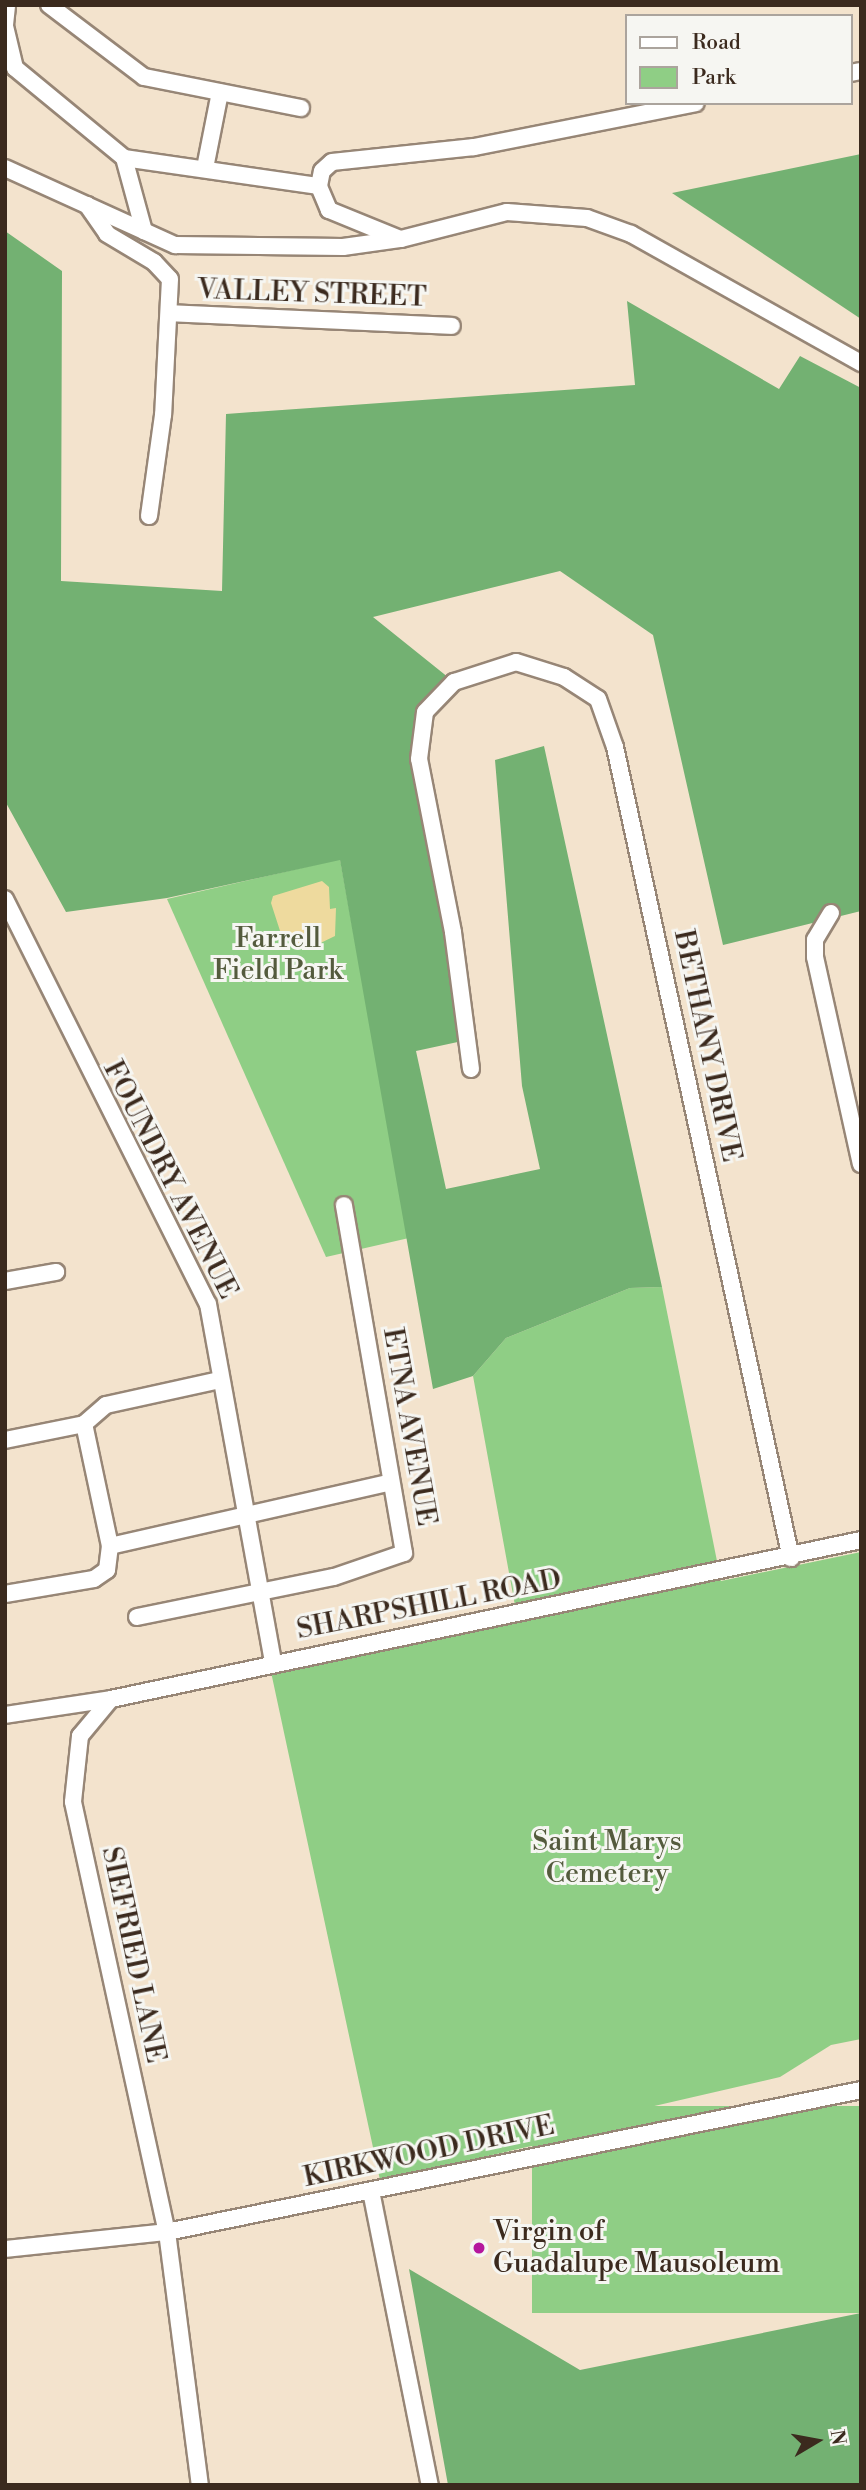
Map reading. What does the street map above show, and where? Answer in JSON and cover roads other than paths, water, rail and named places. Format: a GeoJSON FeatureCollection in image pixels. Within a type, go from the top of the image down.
{"type":"FeatureCollection","features":[{"type":"Feature","properties":{"kind":"street"},"geometry":{"type":"LineString","coordinates":[[7,5],[5,26],[15,68],[124,158],[319,186]]}},
{"type":"Feature","properties":{"kind":"street"},"geometry":{"type":"LineString","coordinates":[[49,5],[144,77],[301,108]]}},
{"type":"Feature","properties":{"kind":"street"},"geometry":{"type":"LineString","coordinates":[[205,168],[220,92]]}},
{"type":"Feature","properties":{"kind":"street"},"geometry":{"type":"LineString","coordinates":[[319,186],[332,162],[474,147],[686,105]]}},
{"type":"Feature","properties":{"kind":"street"},"geometry":{"type":"LineString","coordinates":[[124,158],[144,231]]}},
{"type":"Feature","properties":{"kind":"street"},"geometry":{"type":"LineString","coordinates":[[5,168],[175,245],[214,248],[343,247],[401,239],[507,212],[587,218],[631,234],[861,363]]}},
{"type":"Feature","properties":{"kind":"street"},"geometry":{"type":"LineString","coordinates":[[319,186],[329,210],[401,239]]}},
{"type":"Feature","properties":{"kind":"street"},"geometry":{"type":"LineString","coordinates":[[86,203],[107,234],[154,262],[170,279],[149,516]]}},
{"type":"Feature","properties":{"kind":"street","name":"VALLEY STREET"},"geometry":{"type":"LineString","coordinates":[[169,313],[212,320],[452,326]]}},
{"type":"Feature","properties":{"kind":"street","name":"BETHANY DRIVE"},"geometry":{"type":"LineString","coordinates":[[471,1069],[453,932],[419,759],[425,712],[454,682],[516,662],[564,677],[598,699],[615,747],[791,1558]]}},
{"type":"Feature","properties":{"kind":"street","name":"FOUNDRY AVENUE"},"geometry":{"type":"LineString","coordinates":[[5,900],[208,1304],[244,1516],[273,1662]]}},
{"type":"Feature","properties":{"kind":"street"},"geometry":{"type":"LineString","coordinates":[[831,913],[815,940],[815,957],[861,1164]]}},
{"type":"Feature","properties":{"kind":"street","name":"ETNA AVENUE"},"geometry":{"type":"LineString","coordinates":[[138,1617],[334,1577],[404,1553],[344,1205]]}},
{"type":"Feature","properties":{"kind":"street"},"geometry":{"type":"LineString","coordinates":[[5,1281],[56,1272]]}},
{"type":"Feature","properties":{"kind":"street"},"geometry":{"type":"LineString","coordinates":[[5,1440],[84,1424],[106,1405],[220,1380]]}},
{"type":"Feature","properties":{"kind":"street"},"geometry":{"type":"LineString","coordinates":[[5,1594],[94,1579],[107,1570],[110,1546],[84,1424]]}},
{"type":"Feature","properties":{"kind":"street"},"geometry":{"type":"LineString","coordinates":[[110,1546],[391,1482]]}},
{"type":"Feature","properties":{"kind":"street","name":"SHARPSHILL ROAD"},"geometry":{"type":"LineString","coordinates":[[5,1715],[111,1699],[273,1662],[791,1558],[861,1540]]}},
{"type":"Feature","properties":{"kind":"street","name":"SIEFRIED LANE"},"geometry":{"type":"LineString","coordinates":[[111,1699],[80,1736],[73,1802],[167,2232],[200,2485]]}},
{"type":"Feature","properties":{"kind":"street","name":"KIRKWOOD DRIVE"},"geometry":{"type":"LineString","coordinates":[[5,2249],[167,2232],[861,2090]]}},
{"type":"Feature","properties":{"kind":"street"},"geometry":{"type":"LineString","coordinates":[[371,2191],[430,2485]]}},
{"type":"Feature","properties":{"kind":"place","name":"Virgin of Guadalupe Mausoleum"},"geometry":{"type":"Point","coordinates":[479,2248]}},
{"type":"Feature","properties":{"kind":"park label","name":"Farrell Field Park"},"geometry":{"type":"Point","coordinates":[278,955]}},
{"type":"Feature","properties":{"kind":"park label","name":"Saint Marys Cemetery"},"geometry":{"type":"Point","coordinates":[607,1858]}}]}
